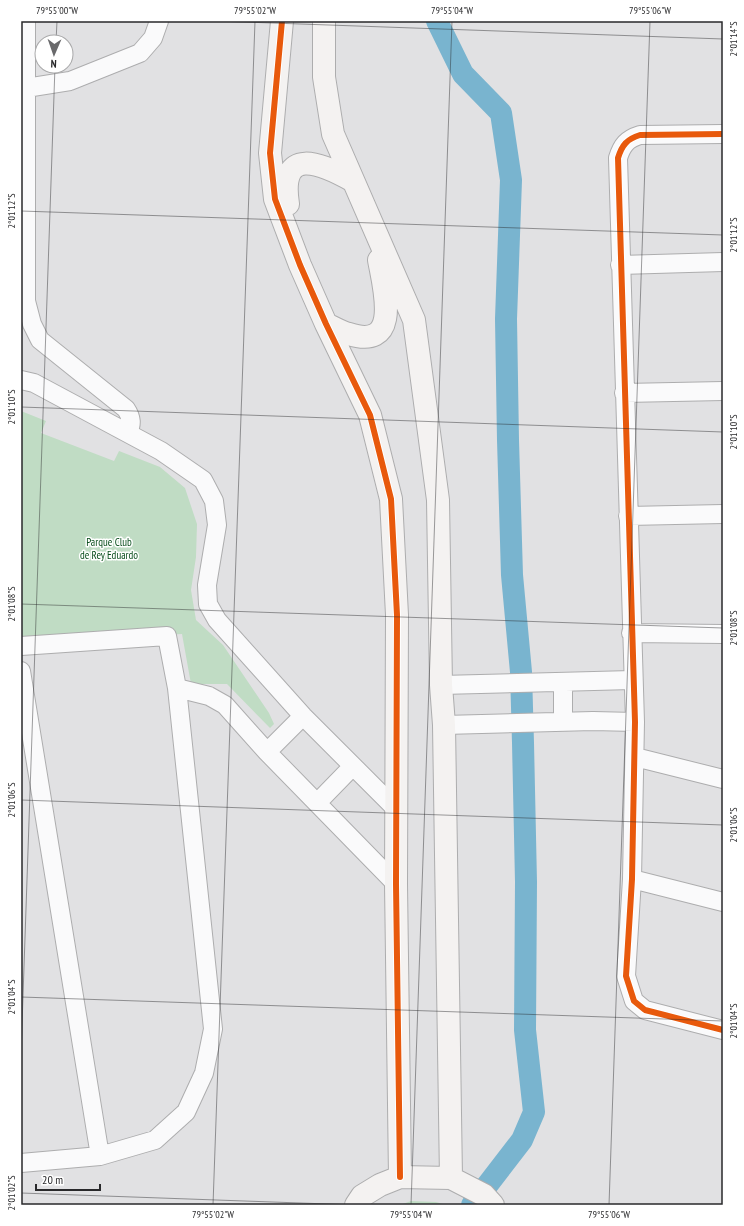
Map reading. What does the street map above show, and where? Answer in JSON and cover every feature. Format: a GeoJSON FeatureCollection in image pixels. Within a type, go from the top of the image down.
{"type":"FeatureCollection","features":[{"type":"Feature","properties":{"kind":"street"},"geometry":{"type":"LineString","coordinates":[[26,21],[26,301],[28,312],[40,340],[126,409],[132,424],[128,433]]}},
{"type":"Feature","properties":{"kind":"street"},"geometry":{"type":"LineString","coordinates":[[26,88],[70,81],[140,53],[153,38],[158,21]]}},
{"type":"Feature","properties":{"kind":"street"},"geometry":{"type":"LineString","coordinates":[[282,21],[270,153],[275,199],[300,265],[326,324],[370,415],[391,499],[397,615],[396,884],[400,1177]]}},
{"type":"Feature","properties":{"kind":"street"},"geometry":{"type":"LineString","coordinates":[[324,21],[324,77],[333,134],[371,218],[414,320],[438,500],[444,725],[451,1178]]}},
{"type":"Feature","properties":{"kind":"street"},"geometry":{"type":"LineString","coordinates":[[723,134],[640,135],[629,139],[622,146],[618,158],[635,757],[632,879],[626,976],[634,1001],[645,1010],[723,1030]]}},
{"type":"Feature","properties":{"kind":"street"},"geometry":{"type":"LineString","coordinates":[[300,265],[286,191],[286,179],[290,171],[302,165],[316,164],[331,169],[353,181]]}},
{"type":"Feature","properties":{"kind":"street"},"geometry":{"type":"LineString","coordinates":[[326,324],[348,334],[359,337],[372,336],[382,328],[386,318],[387,305],[371,218]]}},
{"type":"Feature","properties":{"kind":"street"},"geometry":{"type":"LineString","coordinates":[[620,264],[723,262]]}},
{"type":"Feature","properties":{"kind":"street"},"geometry":{"type":"LineString","coordinates":[[21,380],[34,384],[161,451],[203,480],[214,501],[217,525],[206,585],[208,604],[217,620],[303,716],[397,810]]}},
{"type":"Feature","properties":{"kind":"street"},"geometry":{"type":"LineString","coordinates":[[624,393],[723,392]]}},
{"type":"Feature","properties":{"kind":"street"},"geometry":{"type":"LineString","coordinates":[[628,516],[723,514]]}},
{"type":"Feature","properties":{"kind":"street"},"geometry":{"type":"LineString","coordinates":[[631,633],[723,634]]}},
{"type":"Feature","properties":{"kind":"street"},"geometry":{"type":"LineString","coordinates":[[21,646],[167,636],[177,688],[213,1029],[204,1073],[186,1112],[156,1140],[100,1156],[21,1163]]}},
{"type":"Feature","properties":{"kind":"street"},"geometry":{"type":"LineString","coordinates":[[21,671],[100,1156]]}},
{"type":"Feature","properties":{"kind":"street"},"geometry":{"type":"LineString","coordinates":[[442,685],[632,680]]}},
{"type":"Feature","properties":{"kind":"street"},"geometry":{"type":"LineString","coordinates":[[563,683],[563,721]]}},
{"type":"Feature","properties":{"kind":"street"},"geometry":{"type":"LineString","coordinates":[[177,688],[209,696],[225,705],[267,752],[396,884]]}},
{"type":"Feature","properties":{"kind":"street"},"geometry":{"type":"LineString","coordinates":[[267,752],[303,716]]}},
{"type":"Feature","properties":{"kind":"street"},"geometry":{"type":"LineString","coordinates":[[444,725],[563,721],[634,722]]}},
{"type":"Feature","properties":{"kind":"street"},"geometry":{"type":"LineString","coordinates":[[635,757],[723,779]]}},
{"type":"Feature","properties":{"kind":"street"},"geometry":{"type":"LineString","coordinates":[[317,803],[353,766]]}},
{"type":"Feature","properties":{"kind":"street"},"geometry":{"type":"LineString","coordinates":[[632,879],[723,902]]}},
{"type":"Feature","properties":{"kind":"street"},"geometry":{"type":"LineString","coordinates":[[342,1205],[359,1201],[380,1185],[400,1177],[451,1178],[484,1195],[493,1205]]}},
{"type":"Feature","properties":{"kind":"green space","name":"Parque Club de Rey Eduardo"},"geometry":{"type":"Polygon","coordinates":[[[21,411],[46,421],[41,433],[114,461],[119,451],[160,467],[185,488],[197,524],[196,557],[191,590],[196,620],[223,645],[269,713],[274,724],[270,728],[227,684],[191,684],[182,634],[21,643],[21,411]]]}},
{"type":"Feature","properties":{"kind":"green space"},"geometry":{"type":"Polygon","coordinates":[[[411,1201],[436,1202],[446,1205],[400,1205],[411,1201]]]}},
{"type":"Feature","properties":{"kind":"waterway"},"geometry":{"type":"LineString","coordinates":[[437,21],[463,74],[501,113],[511,180],[506,319],[508,440],[512,575],[521,672],[526,882],[525,1030],[534,1112],[522,1140],[472,1205]]}},
{"type":"Feature","properties":{"kind":"cycle path"},"geometry":{"type":"LineString","coordinates":[[282,21],[270,153],[275,199],[300,265],[326,324],[370,415],[391,499],[397,615],[396,884],[400,1177]]}},
{"type":"Feature","properties":{"kind":"cycle path"},"geometry":{"type":"LineString","coordinates":[[723,134],[640,135],[632,138],[626,143],[621,149],[618,158],[635,722],[632,879],[626,976],[634,1001],[645,1010],[723,1030]]}}]}
